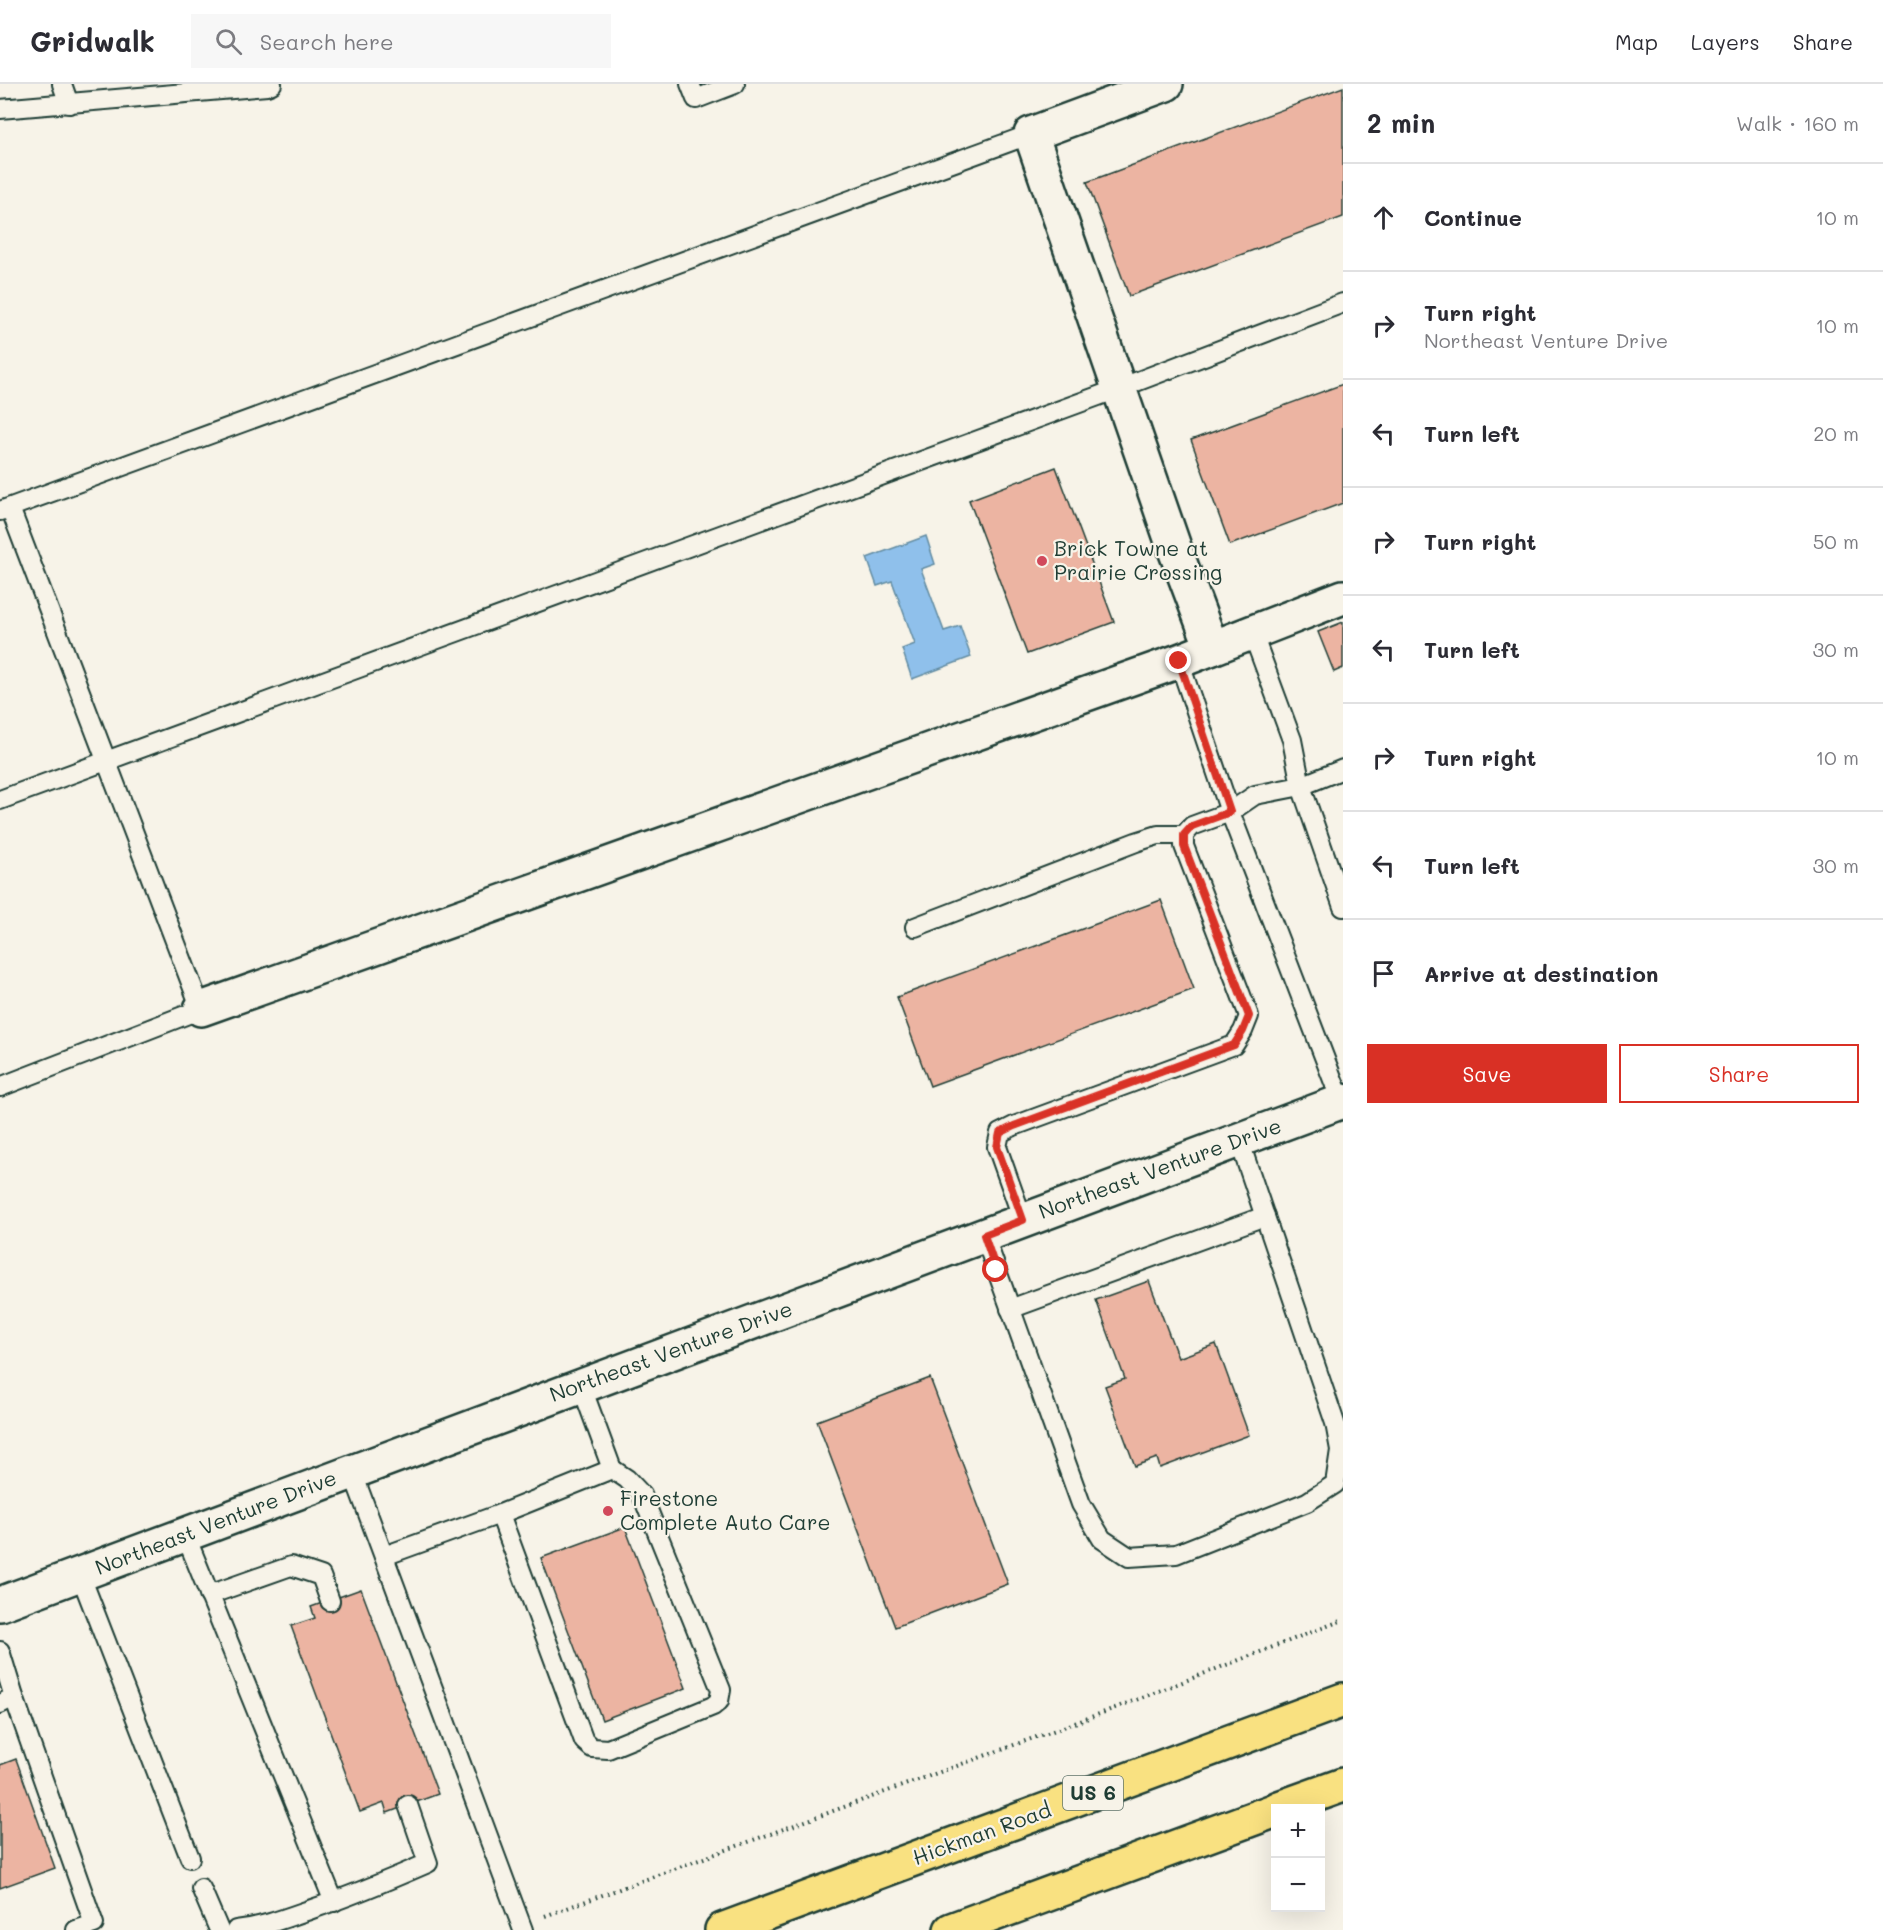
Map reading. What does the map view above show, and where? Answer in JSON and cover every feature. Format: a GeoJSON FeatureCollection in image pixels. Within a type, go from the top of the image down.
{"type":"FeatureCollection","features":[{"type":"Feature","properties":{"kind":"highway","name":"Hickman Road"},"geometry":{"type":"LineString","coordinates":[[722,1930],[1343,1700]]}},
{"type":"Feature","properties":{"kind":"highway"},"geometry":{"type":"LineString","coordinates":[[1291,1804],[1343,1785]]}},
{"type":"Feature","properties":{"kind":"highway"},"geometry":{"type":"LineString","coordinates":[[951,1930],[1271,1811]]}},
{"type":"Feature","properties":{"kind":"street"},"geometry":{"type":"LineString","coordinates":[[1166,84],[1031,134],[1174,547],[1212,648]]}},
{"type":"Feature","properties":{"kind":"street"},"geometry":{"type":"LineString","coordinates":[[201,1009],[1179,661],[1343,597]]}},
{"type":"Feature","properties":{"kind":"street","name":"Northeast Venture Drive"},"geometry":{"type":"LineString","coordinates":[[0,1604],[1023,1220],[1342,1103]]}},
{"type":"Feature","properties":{"kind":"lane"},"geometry":{"type":"LineString","coordinates":[[62,84],[69,104]]}},
{"type":"Feature","properties":{"kind":"lane"},"geometry":{"type":"LineString","coordinates":[[0,110],[272,84]]}},
{"type":"Feature","properties":{"kind":"lane"},"geometry":{"type":"LineString","coordinates":[[690,84],[696,99],[735,84]]}},
{"type":"Feature","properties":{"kind":"lane"},"geometry":{"type":"LineString","coordinates":[[0,1087],[201,1009],[108,761],[5,509],[1031,134]]}},
{"type":"Feature","properties":{"kind":"lane"},"geometry":{"type":"LineString","coordinates":[[0,800],[1120,388],[1343,303]]}},
{"type":"Feature","properties":{"kind":"lane"},"geometry":{"type":"LineString","coordinates":[[1252,632],[1292,740],[1301,786],[1343,907]]}},
{"type":"Feature","properties":{"kind":"lane"},"geometry":{"type":"LineString","coordinates":[[1179,661],[1230,812],[1342,1103]]}},
{"type":"Feature","properties":{"kind":"lane"},"geometry":{"type":"LineString","coordinates":[[1023,1220],[997,1147],[1000,1133],[1234,1045],[1243,1031],[1249,1016],[1184,846],[1184,835],[1192,826],[1230,812],[1255,795],[1301,786],[1343,769]]}},
{"type":"Feature","properties":{"kind":"lane"},"geometry":{"type":"LineString","coordinates":[[915,927],[1136,842],[1158,835],[1184,835]]}},
{"type":"Feature","properties":{"kind":"lane"},"geometry":{"type":"LineString","coordinates":[[984,1235],[1081,1504],[1102,1539],[1129,1557],[1176,1554],[1307,1502],[1335,1484],[1340,1450],[1335,1423],[1239,1140]]}},
{"type":"Feature","properties":{"kind":"lane"},"geometry":{"type":"LineString","coordinates":[[1010,1310],[1265,1216]]}},
{"type":"Feature","properties":{"kind":"lane"},"geometry":{"type":"LineString","coordinates":[[500,1514],[584,1741],[592,1748],[608,1749],[712,1706],[719,1701],[721,1690],[642,1495],[627,1479],[612,1469],[581,1386]]}},
{"type":"Feature","properties":{"kind":"lane"},"geometry":{"type":"LineString","coordinates":[[384,1557],[612,1469]]}},
{"type":"Feature","properties":{"kind":"lane"},"geometry":{"type":"LineString","coordinates":[[352,1471],[522,1928]]}},
{"type":"Feature","properties":{"kind":"lane"},"geometry":{"type":"LineString","coordinates":[[184,1534],[334,1902]]}},
{"type":"Feature","properties":{"kind":"lane"},"geometry":{"type":"LineString","coordinates":[[209,1595],[291,1566],[321,1576],[330,1601]]}},
{"type":"Feature","properties":{"kind":"lane"},"geometry":{"type":"LineString","coordinates":[[80,1574],[190,1857]]}},
{"type":"Feature","properties":{"kind":"lane"},"geometry":{"type":"LineString","coordinates":[[0,1651],[7,1700],[93,1923],[76,1930]]}},
{"type":"Feature","properties":{"kind":"lane"},"geometry":{"type":"LineString","coordinates":[[236,1930],[261,1927],[334,1902],[428,1863],[408,1805]]}},
{"type":"Feature","properties":{"kind":"lane"},"geometry":{"type":"LineString","coordinates":[[201,1888],[219,1930]]}},
{"type":"Feature","properties":{"kind":"path"},"geometry":{"type":"LineString","coordinates":[[522,1928],[1102,1713],[1343,1620]]}},
{"type":"Feature","properties":{"kind":"water"},"geometry":{"type":"Polygon","coordinates":[[[926,536],[935,564],[921,569],[944,631],[960,626],[971,657],[912,679],[902,649],[915,644],[892,581],[877,586],[867,558],[926,536]]]}},
{"type":"Feature","properties":{"kind":"building"},"geometry":{"type":"Polygon","coordinates":[[[1343,87],[1343,217],[1129,296],[1087,182],[1343,87]]]}},
{"type":"Feature","properties":{"kind":"building"},"geometry":{"type":"Polygon","coordinates":[[[1343,384],[1343,503],[1230,545],[1191,440],[1343,384]]]}},
{"type":"Feature","properties":{"kind":"building","name":"Brick Towne at Prairie Crossing"},"geometry":{"type":"Polygon","coordinates":[[[1056,467],[1114,622],[1027,654],[969,500],[1056,467]]]}},
{"type":"Feature","properties":{"kind":"building"},"geometry":{"type":"Polygon","coordinates":[[[1343,622],[1343,668],[1334,672],[1318,632],[1343,622]]]}},
{"type":"Feature","properties":{"kind":"building"},"geometry":{"type":"Polygon","coordinates":[[[1161,900],[1194,989],[930,1086],[897,997],[1161,900]]]}},
{"type":"Feature","properties":{"kind":"building"},"geometry":{"type":"Polygon","coordinates":[[[1149,1281],[1178,1358],[1216,1344],[1249,1435],[1160,1468],[1157,1458],[1135,1466],[1105,1386],[1125,1379],[1096,1300],[1149,1281]]]}},
{"type":"Feature","properties":{"kind":"building"},"geometry":{"type":"Polygon","coordinates":[[[930,1378],[1008,1584],[895,1627],[817,1421],[930,1378]]]}},
{"type":"Feature","properties":{"kind":"building"},"geometry":{"type":"Polygon","coordinates":[[[625,1527],[686,1688],[602,1720],[541,1558],[625,1527]]]}},
{"type":"Feature","properties":{"kind":"building"},"geometry":{"type":"Polygon","coordinates":[[[361,1589],[438,1794],[387,1813],[384,1803],[360,1812],[291,1626],[315,1618],[311,1607],[361,1589]]]}},
{"type":"Feature","properties":{"kind":"building"},"geometry":{"type":"Polygon","coordinates":[[[16,1759],[55,1868],[0,1888],[0,1765],[16,1759]]]}},
{"type":"Feature","properties":{"kind":"place","name":"Brick Towne at Prairie Crossing"},"geometry":{"type":"Point","coordinates":[1042,561]}},
{"type":"Feature","properties":{"kind":"place","name":"Firestone Complete Auto Care"},"geometry":{"type":"Point","coordinates":[608,1511]}},
{"type":"Feature","properties":{"kind":"route"},"geometry":{"type":"LineString","coordinates":[[996,1270],[984,1235],[1023,1220],[997,1147],[1000,1133],[1234,1045],[1249,1016],[1184,846],[1184,835],[1192,826],[1230,812],[1179,661]]}}]}
